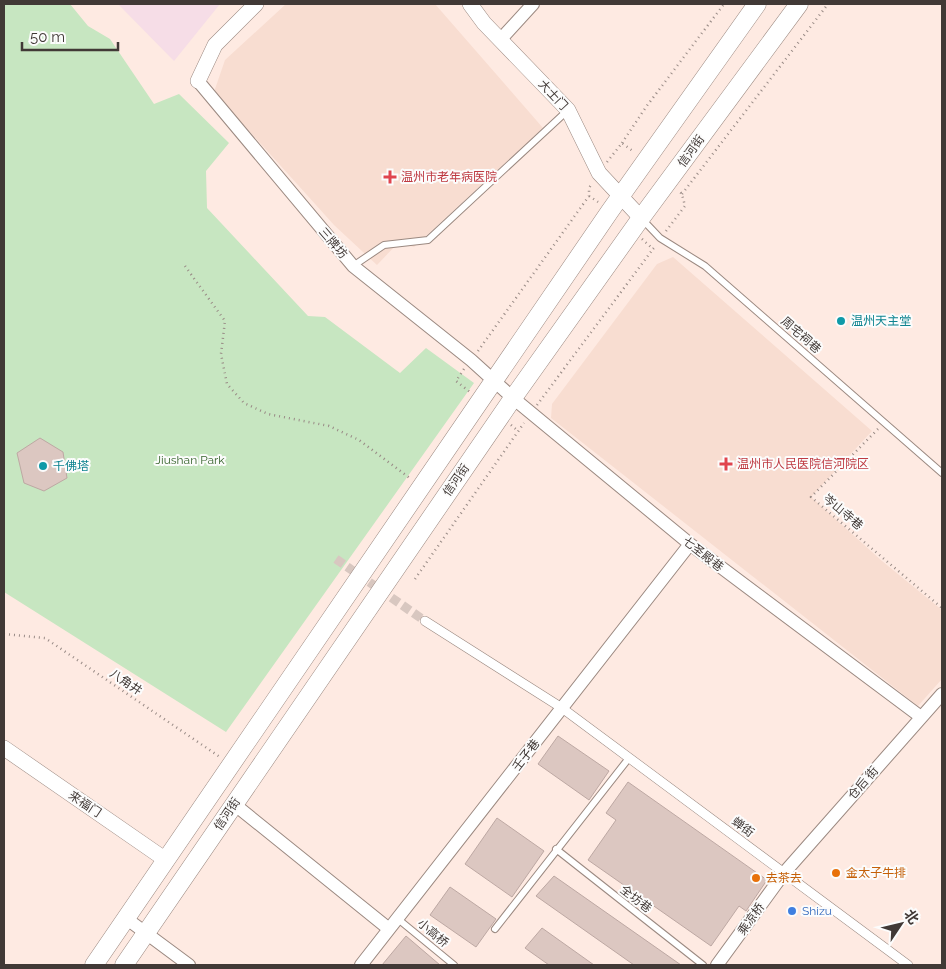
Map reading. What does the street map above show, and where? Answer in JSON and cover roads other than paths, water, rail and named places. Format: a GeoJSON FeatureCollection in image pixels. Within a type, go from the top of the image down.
{"type":"FeatureCollection","features":[{"type":"Feature","properties":{"kind":"main road","name":"信河街"},"geometry":{"type":"LineString","coordinates":[[94,965],[620,196],[757,4]]}},
{"type":"Feature","properties":{"kind":"main road","name":"信河街"},"geometry":{"type":"LineString","coordinates":[[124,965],[513,398],[641,218],[799,4]]}},
{"type":"Feature","properties":{"kind":"street"},"geometry":{"type":"LineString","coordinates":[[198,81],[215,45],[256,4]]}},
{"type":"Feature","properties":{"kind":"street","name":"大士门"},"geometry":{"type":"LineString","coordinates":[[470,4],[484,23],[568,110],[599,173],[641,218]]}},
{"type":"Feature","properties":{"kind":"street"},"geometry":{"type":"LineString","coordinates":[[500,40],[533,4]]}},
{"type":"Feature","properties":{"kind":"street","name":"三牌坊"},"geometry":{"type":"LineString","coordinates":[[198,81],[353,266],[471,360],[493,381]]}},
{"type":"Feature","properties":{"kind":"street","name":"七圣殿巷"},"geometry":{"type":"LineString","coordinates":[[493,381],[690,544],[921,718]]}},
{"type":"Feature","properties":{"kind":"street","name":"壬子巷"},"geometry":{"type":"LineString","coordinates":[[361,965],[690,544]]}},
{"type":"Feature","properties":{"kind":"street","name":"蝉街"},"geometry":{"type":"LineString","coordinates":[[425,621],[562,708],[908,965]]}},
{"type":"Feature","properties":{"kind":"street","name":"仓后 街"},"geometry":{"type":"LineString","coordinates":[[784,873],[942,694]]}},
{"type":"Feature","properties":{"kind":"street","name":"来福门"},"geometry":{"type":"LineString","coordinates":[[4,748],[166,860]]}},
{"type":"Feature","properties":{"kind":"street"},"geometry":{"type":"LineString","coordinates":[[234,804],[389,930]]}},
{"type":"Feature","properties":{"kind":"street","name":"乘凉桥"},"geometry":{"type":"LineString","coordinates":[[717,965],[784,873]]}},
{"type":"Feature","properties":{"kind":"street"},"geometry":{"type":"LineString","coordinates":[[127,919],[189,965]]}},
{"type":"Feature","properties":{"kind":"lane"},"geometry":{"type":"LineString","coordinates":[[353,266],[384,245],[428,240],[568,110]]}},
{"type":"Feature","properties":{"kind":"lane","name":"周宅祠巷"},"geometry":{"type":"LineString","coordinates":[[641,218],[660,238],[705,266],[942,473]]}},
{"type":"Feature","properties":{"kind":"lane"},"geometry":{"type":"LineString","coordinates":[[495,929],[629,758]]}},
{"type":"Feature","properties":{"kind":"lane","name":"全坊巷"},"geometry":{"type":"LineString","coordinates":[[556,850],[703,965]]}},
{"type":"Feature","properties":{"kind":"lane","name":"小高桥"},"geometry":{"type":"LineString","coordinates":[[398,919],[454,965]]}},
{"type":"Feature","properties":{"kind":"tunnel"},"geometry":{"type":"LineString","coordinates":[[336,559],[425,621]]}},
{"type":"Feature","properties":{"kind":"place","name":"温州市老年病医院"},"geometry":{"type":"Point","coordinates":[390,177]}},
{"type":"Feature","properties":{"kind":"place","name":"温州天主堂"},"geometry":{"type":"Point","coordinates":[841,321]}},
{"type":"Feature","properties":{"kind":"place","name":"温州市人民医院信河院区"},"geometry":{"type":"Point","coordinates":[726,464]}},
{"type":"Feature","properties":{"kind":"place","name":"千佛塔"},"geometry":{"type":"Point","coordinates":[43,466]}},
{"type":"Feature","properties":{"kind":"place","name":"金太子牛排"},"geometry":{"type":"Point","coordinates":[836,873]}},
{"type":"Feature","properties":{"kind":"place","name":"去茶去"},"geometry":{"type":"Point","coordinates":[756,878]}},
{"type":"Feature","properties":{"kind":"place","name":"Shizu"},"geometry":{"type":"Point","coordinates":[792,911]}},
{"type":"Feature","properties":{"kind":"park label","name":"Jiushan Park"},"geometry":{"type":"Point","coordinates":[190,460]}}]}
